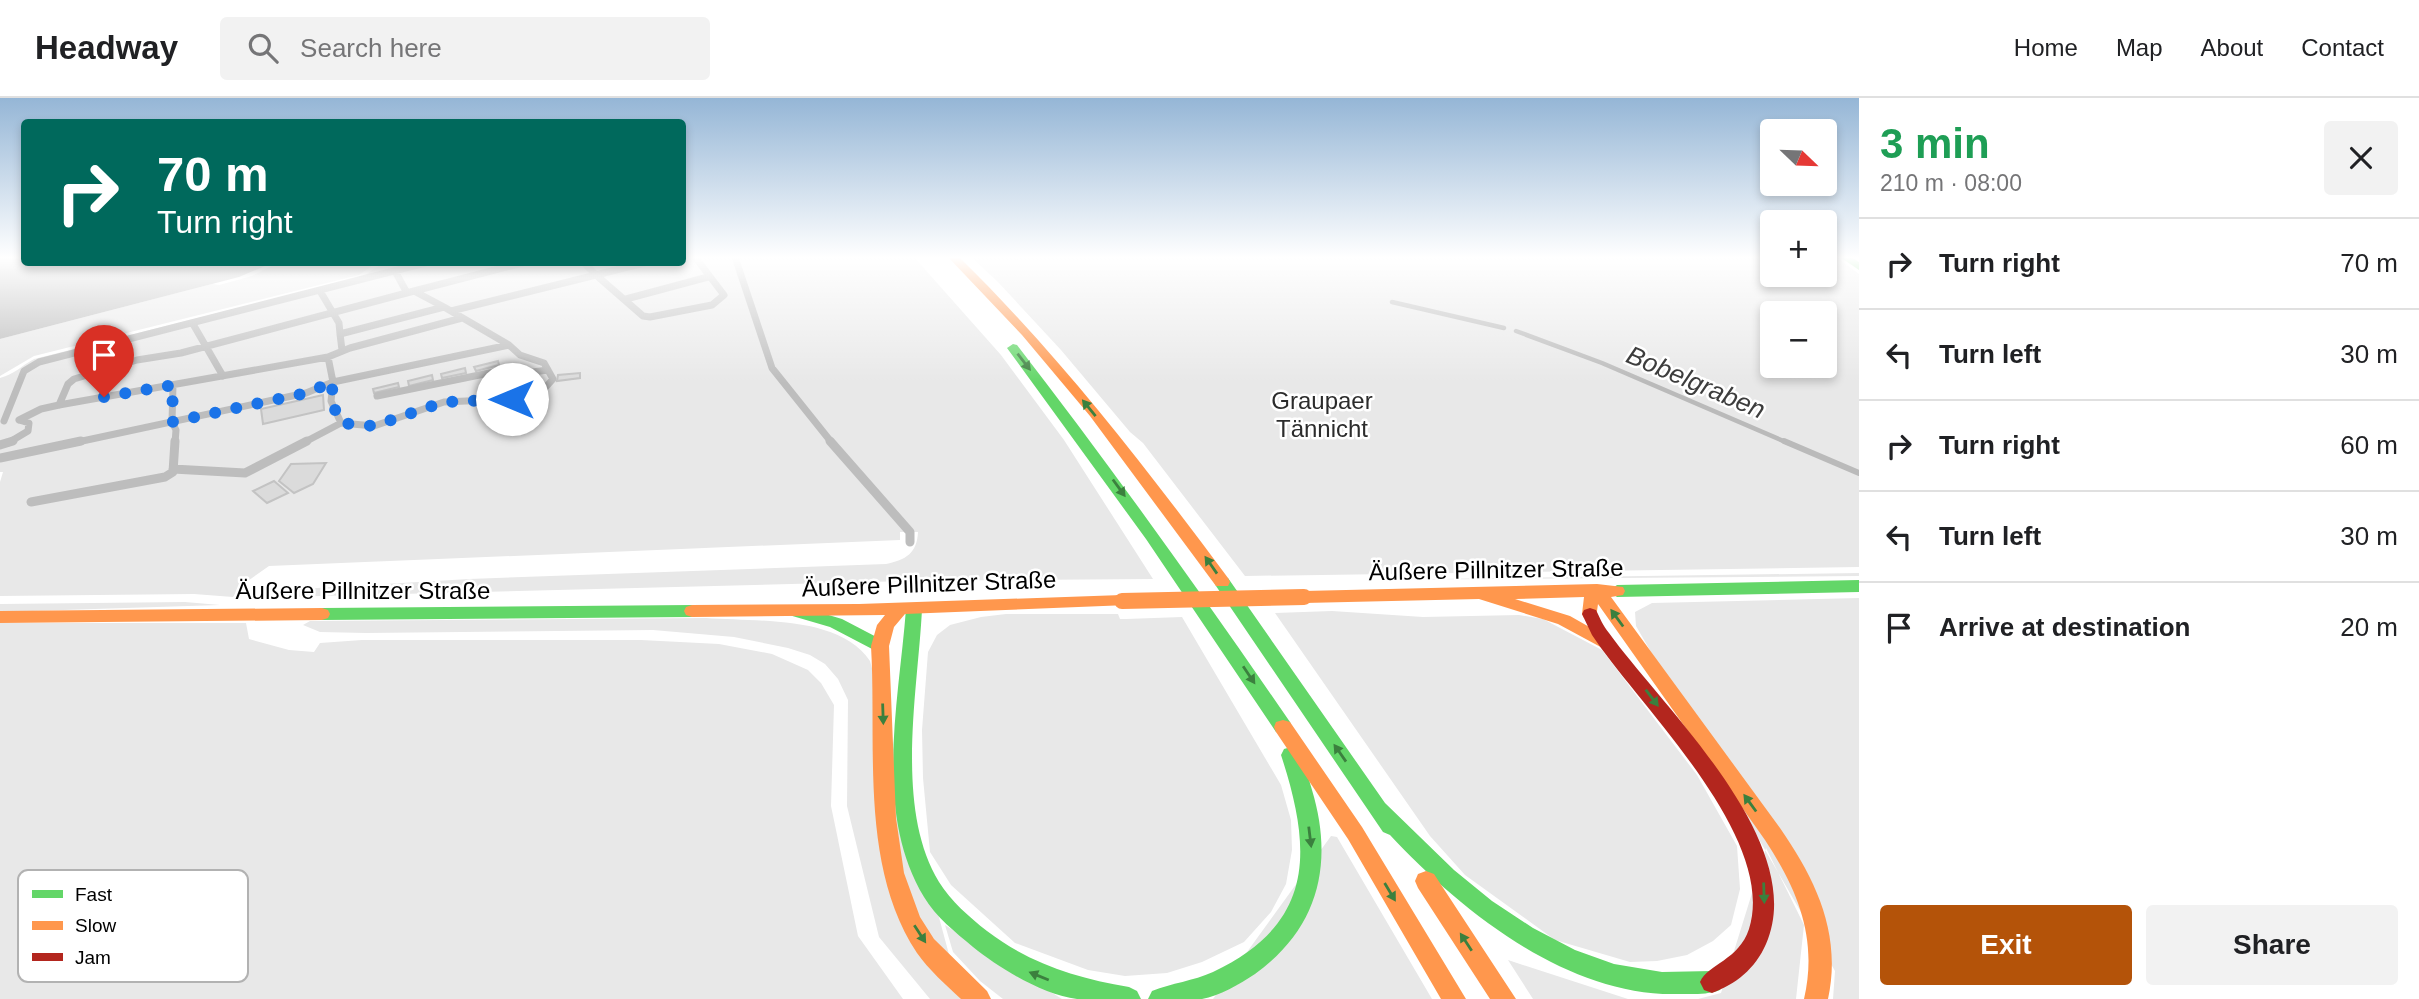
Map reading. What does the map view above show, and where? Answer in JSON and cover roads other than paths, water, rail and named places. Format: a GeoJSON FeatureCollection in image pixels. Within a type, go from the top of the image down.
{"type":"FeatureCollection","features":[{"type":"Feature","properties":{"kind":"main road"},"geometry":{"type":"LineString","coordinates":[[997,299],[1045,353],[1206,558],[1379,809],[1504,999]]}},
{"type":"Feature","properties":{"kind":"main road"},"geometry":{"type":"LineString","coordinates":[[1002,336],[1087,444],[1167,555],[1356,833],[1454,999]]}},
{"type":"Feature","properties":{"kind":"main road","name":"Äußere Pillnitzer Straße"},"geometry":{"type":"LineString","coordinates":[[0,617],[796,611],[1122,601],[1859,586]]}},
{"type":"Feature","properties":{"kind":"main road"},"geometry":{"type":"LineString","coordinates":[[1379,809],[1464,900],[1498,926],[1560,961],[1626,984],[1660,988],[1693,987],[1717,980],[1739,967],[1754,950],[1762,927],[1764,880],[1755,853],[1730,805],[1591,618],[1590,601],[1597,590],[1762,820],[1799,877],[1812,906],[1819,932],[1822,962],[1816,999]]}},
{"type":"Feature","properties":{"kind":"main road"},"geometry":{"type":"LineString","coordinates":[[1478,593],[1564,620],[1610,645]]}},
{"type":"Feature","properties":{"kind":"main road"},"geometry":{"type":"LineString","coordinates":[[979,999],[940,963],[917,932],[897,893],[888,857],[884,823],[880,646],[886,625],[907,609],[914,641],[906,739],[908,808],[918,860],[929,883],[951,914],[981,942],[1018,968],[1058,984],[1129,999]]}},
{"type":"Feature","properties":{"kind":"main road"},"geometry":{"type":"LineString","coordinates":[[796,611],[836,623],[880,646]]}},
{"type":"Feature","properties":{"kind":"main road"},"geometry":{"type":"LineString","coordinates":[[1160,999],[1206,989],[1258,962],[1279,942],[1307,890],[1312,862],[1310,831],[1300,782],[1282,724]]}},
{"type":"Feature","properties":{"kind":"lane"},"geometry":{"type":"LineString","coordinates":[[2,422],[24,371],[30,366],[109,342],[289,299]]}},
{"type":"Feature","properties":{"kind":"lane"},"geometry":{"type":"LineString","coordinates":[[324,299],[339,323],[342,350]]}},
{"type":"Feature","properties":{"kind":"lane"},"geometry":{"type":"LineString","coordinates":[[59,405],[68,384],[74,379],[137,360],[207,346],[382,299]]}},
{"type":"Feature","properties":{"kind":"lane"},"geometry":{"type":"LineString","coordinates":[[173,469],[245,473],[341,423],[374,426],[444,402],[512,399],[544,389],[553,379],[544,363],[520,355],[509,345],[425,299]]}},
{"type":"Feature","properties":{"kind":"lane"},"geometry":{"type":"LineString","coordinates":[[340,334],[491,299]]}},
{"type":"Feature","properties":{"kind":"lane"},"geometry":{"type":"LineString","coordinates":[[626,299],[643,316],[650,317],[712,305],[719,299]]}},
{"type":"Feature","properties":{"kind":"lane"},"geometry":{"type":"LineString","coordinates":[[747,299],[772,368],[803,410],[910,532],[909,542]]}},
{"type":"Feature","properties":{"kind":"lane"},"geometry":{"type":"LineString","coordinates":[[2,422],[19,420],[41,409],[59,405],[328,357],[342,350],[462,318]]}},
{"type":"Feature","properties":{"kind":"lane"},"geometry":{"type":"LineString","coordinates":[[193,324],[223,376]]}},
{"type":"Feature","properties":{"kind":"lane"},"geometry":{"type":"LineString","coordinates":[[0,458],[306,393],[333,382],[509,345]]}},
{"type":"Feature","properties":{"kind":"lane"},"geometry":{"type":"LineString","coordinates":[[328,357],[333,382],[331,401],[341,423]]}},
{"type":"Feature","properties":{"kind":"lane"},"geometry":{"type":"LineString","coordinates":[[377,396],[494,372],[517,374],[548,370]]}},
{"type":"Feature","properties":{"kind":"lane"},"geometry":{"type":"LineString","coordinates":[[31,502],[165,477],[173,472],[176,430],[172,422],[173,385]]}},
{"type":"Feature","properties":{"kind":"lane"},"geometry":{"type":"LineString","coordinates":[[0,445],[16,440],[28,431],[29,423],[19,420]]}},
{"type":"Feature","properties":{"kind":"waterway","name":"Bobelgraben"},"geometry":{"type":"LineString","coordinates":[[1392,302],[1504,328]]}},
{"type":"Feature","properties":{"kind":"waterway","name":"Bobelgraben"},"geometry":{"type":"LineString","coordinates":[[1516,331],[1602,363],[1788,443]]}},
{"type":"Feature","properties":{"kind":"waterway","name":"Bobelgraben"},"geometry":{"type":"LineString","coordinates":[[1784,441],[1859,473]]}},
{"type":"Feature","properties":{"kind":"park label","name":"Graupaer Tännicht"},"geometry":{"type":"Point","coordinates":[1322,415]}}]}
